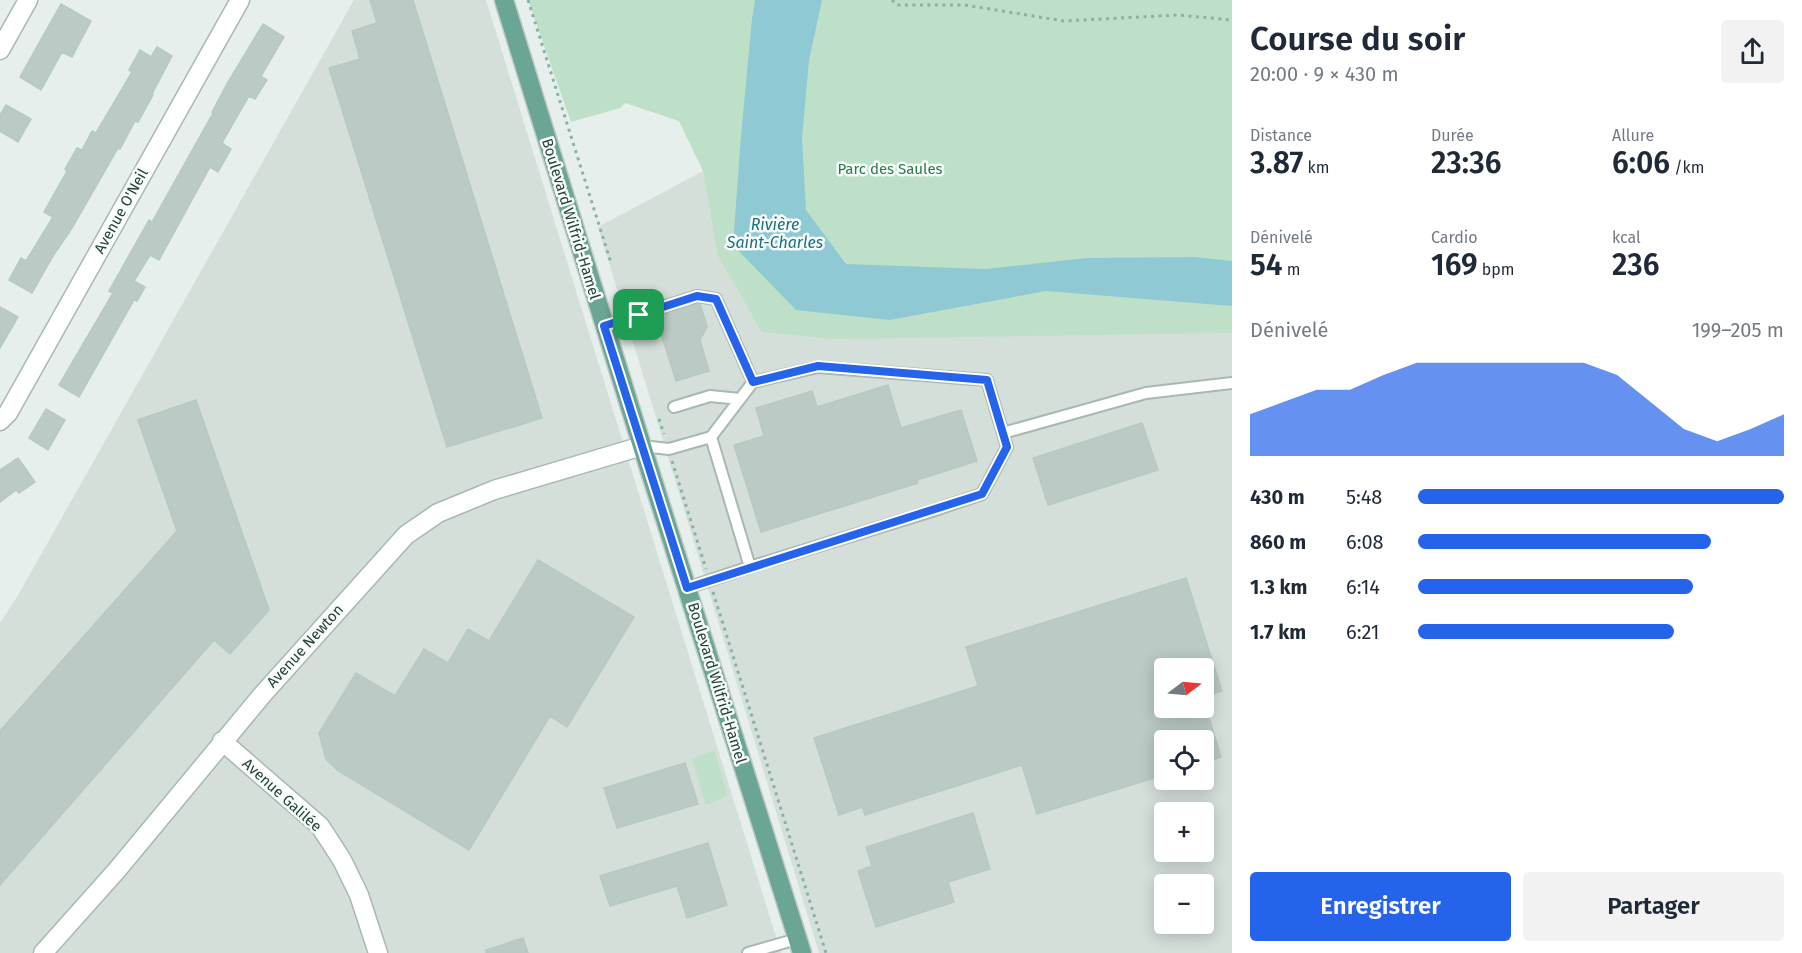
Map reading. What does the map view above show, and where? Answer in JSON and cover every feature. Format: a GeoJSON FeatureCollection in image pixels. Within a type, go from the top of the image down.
{"type":"FeatureCollection","features":[{"type":"Feature","properties":{"kind":"main road","name":"Boulevard Wilfrid-Hamel"},"geometry":{"type":"LineString","coordinates":[[504,0],[604,326],[800,946]]}},
{"type":"Feature","properties":{"kind":"street"},"geometry":{"type":"LineString","coordinates":[[0,50],[28,0]]}},
{"type":"Feature","properties":{"kind":"street","name":"Avenue O'Neil"},"geometry":{"type":"LineString","coordinates":[[0,421],[14,403],[240,0]]}},
{"type":"Feature","properties":{"kind":"street","name":"Avenue Newton"},"geometry":{"type":"LineString","coordinates":[[43,953],[117,870],[222,741],[406,535],[438,513],[494,489],[642,446]]}},
{"type":"Feature","properties":{"kind":"street","name":"Avenue Galilée"},"geometry":{"type":"LineString","coordinates":[[222,741],[320,826],[342,860],[359,895],[378,953]]}},
{"type":"Feature","properties":{"kind":"lane"},"geometry":{"type":"LineString","coordinates":[[604,326],[697,296],[716,299],[753,382]]}},
{"type":"Feature","properties":{"kind":"lane"},"geometry":{"type":"LineString","coordinates":[[642,446],[669,449],[711,437],[753,382],[818,366],[987,380],[1007,447],[982,494],[687,588]]}},
{"type":"Feature","properties":{"kind":"lane"},"geometry":{"type":"LineString","coordinates":[[1003,433],[1146,393],[1232,382]]}},
{"type":"Feature","properties":{"kind":"lane"},"geometry":{"type":"LineString","coordinates":[[674,407],[710,396],[740,399]]}},
{"type":"Feature","properties":{"kind":"lane"},"geometry":{"type":"LineString","coordinates":[[711,437],[750,567]]}},
{"type":"Feature","properties":{"kind":"lane"},"geometry":{"type":"LineString","coordinates":[[748,953],[800,946]]}},
{"type":"Feature","properties":{"kind":"path"},"geometry":{"type":"LineString","coordinates":[[528,0],[611,263]]}},
{"type":"Feature","properties":{"kind":"path"},"geometry":{"type":"LineString","coordinates":[[891,0],[897,5],[965,5],[1064,21],[1178,15],[1232,20]]}},
{"type":"Feature","properties":{"kind":"path"},"geometry":{"type":"LineString","coordinates":[[659,419],[663,429]]}},
{"type":"Feature","properties":{"kind":"path"},"geometry":{"type":"LineString","coordinates":[[672,460],[702,557]]}},
{"type":"Feature","properties":{"kind":"path"},"geometry":{"type":"LineString","coordinates":[[718,608],[826,953]]}},
{"type":"Feature","properties":{"kind":"shaded area"},"geometry":{"type":"Polygon","coordinates":[[[354,0],[486,0],[781,953],[0,953],[0,623],[17,597],[354,0]]]}},
{"type":"Feature","properties":{"kind":"shaded area"},"geometry":{"type":"Polygon","coordinates":[[[703,171],[717,254],[1232,332],[1232,953],[819,953],[598,227],[703,171]]]}},
{"type":"Feature","properties":{"kind":"green space","name":"Parc des Saules"},"geometry":{"type":"Polygon","coordinates":[[[528,0],[1232,0],[1232,333],[831,339],[762,332],[717,254],[703,171],[679,121],[625,103],[620,108],[571,122],[528,0]]]}},
{"type":"Feature","properties":{"kind":"green space"},"geometry":{"type":"Polygon","coordinates":[[[715,752],[728,796],[706,805],[692,758],[715,752]]]}},
{"type":"Feature","properties":{"kind":"water","name":"Rivière Saint-Charles"},"geometry":{"type":"Polygon","coordinates":[[[755,0],[822,0],[809,60],[802,138],[806,210],[846,264],[985,269],[1087,258],[1195,257],[1232,261],[1232,306],[1046,291],[890,320],[796,310],[733,245],[755,0]]]}},
{"type":"Feature","properties":{"kind":"building"},"geometry":{"type":"Polygon","coordinates":[[[370,0],[413,0],[542,418],[447,447],[329,68],[360,59],[352,31],[377,23],[370,0]]]}},
{"type":"Feature","properties":{"kind":"building"},"geometry":{"type":"Polygon","coordinates":[[[61,4],[91,21],[72,57],[62,52],[41,90],[20,77],[61,4]]]}},
{"type":"Feature","properties":{"kind":"building"},"geometry":{"type":"Polygon","coordinates":[[[263,24],[284,37],[261,76],[267,80],[255,99],[249,96],[222,143],[231,149],[218,172],[210,167],[159,260],[150,255],[134,281],[145,287],[137,301],[134,300],[79,397],[59,385],[113,293],[109,291],[149,220],[152,222],[228,82],[263,24]]]}},
{"type":"Feature","properties":{"kind":"building"},"geometry":{"type":"Polygon","coordinates":[[[157,47],[172,56],[153,95],[138,122],[135,121],[120,149],[118,148],[32,293],[9,280],[21,258],[26,261],[53,217],[44,212],[77,148],[82,150],[92,131],[96,133],[132,72],[129,70],[140,50],[151,57],[157,47]]]}},
{"type":"Feature","properties":{"kind":"building"},"geometry":{"type":"Polygon","coordinates":[[[6,105],[31,119],[18,142],[0,131],[0,115],[6,105]]]}},
{"type":"Feature","properties":{"kind":"building"},"geometry":{"type":"Polygon","coordinates":[[[700,304],[707,327],[700,340],[709,371],[676,381],[656,317],[700,304]]]}},
{"type":"Feature","properties":{"kind":"building"},"geometry":{"type":"Polygon","coordinates":[[[0,307],[18,317],[0,348],[0,307]]]}},
{"type":"Feature","properties":{"kind":"building"},"geometry":{"type":"Polygon","coordinates":[[[888,385],[901,428],[961,410],[977,461],[917,480],[918,483],[761,532],[734,445],[764,436],[756,408],[812,391],[817,407],[888,385]]]}},
{"type":"Feature","properties":{"kind":"building"},"geometry":{"type":"Polygon","coordinates":[[[196,400],[269,610],[230,654],[214,640],[0,885],[0,731],[177,531],[138,420],[196,400]]]}},
{"type":"Feature","properties":{"kind":"building"},"geometry":{"type":"Polygon","coordinates":[[[46,409],[65,420],[48,450],[29,438],[46,409]]]}},
{"type":"Feature","properties":{"kind":"building"},"geometry":{"type":"Polygon","coordinates":[[[1142,423],[1158,470],[1048,505],[1033,458],[1142,423]]]}},
{"type":"Feature","properties":{"kind":"building"},"geometry":{"type":"Polygon","coordinates":[[[18,458],[35,482],[19,493],[16,490],[0,502],[0,470],[18,458]]]}},
{"type":"Feature","properties":{"kind":"building"},"geometry":{"type":"Polygon","coordinates":[[[538,560],[634,617],[567,727],[550,716],[469,850],[337,770],[326,759],[319,733],[356,673],[395,696],[424,649],[448,663],[468,629],[489,641],[538,560]]]}},
{"type":"Feature","properties":{"kind":"building"},"geometry":{"type":"Polygon","coordinates":[[[1186,578],[1211,658],[1154,658],[1154,718],[1209,718],[1213,730],[1154,730],[1154,778],[1037,814],[1022,765],[865,815],[862,807],[839,815],[814,738],[978,686],[966,647],[1186,578]]]}},
{"type":"Feature","properties":{"kind":"building"},"geometry":{"type":"Polygon","coordinates":[[[1214,666],[1222,691],[1214,694],[1214,666]]]}},
{"type":"Feature","properties":{"kind":"building"},"geometry":{"type":"Polygon","coordinates":[[[1214,734],[1221,757],[1214,759],[1214,734]]]}},
{"type":"Feature","properties":{"kind":"building"},"geometry":{"type":"Polygon","coordinates":[[[685,763],[698,804],[617,828],[604,788],[685,763]]]}},
{"type":"Feature","properties":{"kind":"building"},"geometry":{"type":"Polygon","coordinates":[[[973,813],[990,869],[948,882],[954,902],[876,927],[858,871],[872,866],[866,847],[973,813]]]}},
{"type":"Feature","properties":{"kind":"building"},"geometry":{"type":"Polygon","coordinates":[[[708,843],[727,905],[687,918],[677,886],[610,906],[600,876],[708,843]]]}},
{"type":"Feature","properties":{"kind":"building"},"geometry":{"type":"Polygon","coordinates":[[[523,938],[528,953],[486,953],[486,950],[523,938]]]}},
{"type":"Feature","properties":{"kind":"route"},"geometry":{"type":"LineString","coordinates":[[697,296],[716,299],[753,382],[818,366],[987,380],[1007,447],[982,494],[687,588],[604,326],[639,315],[697,296]]}}]}
